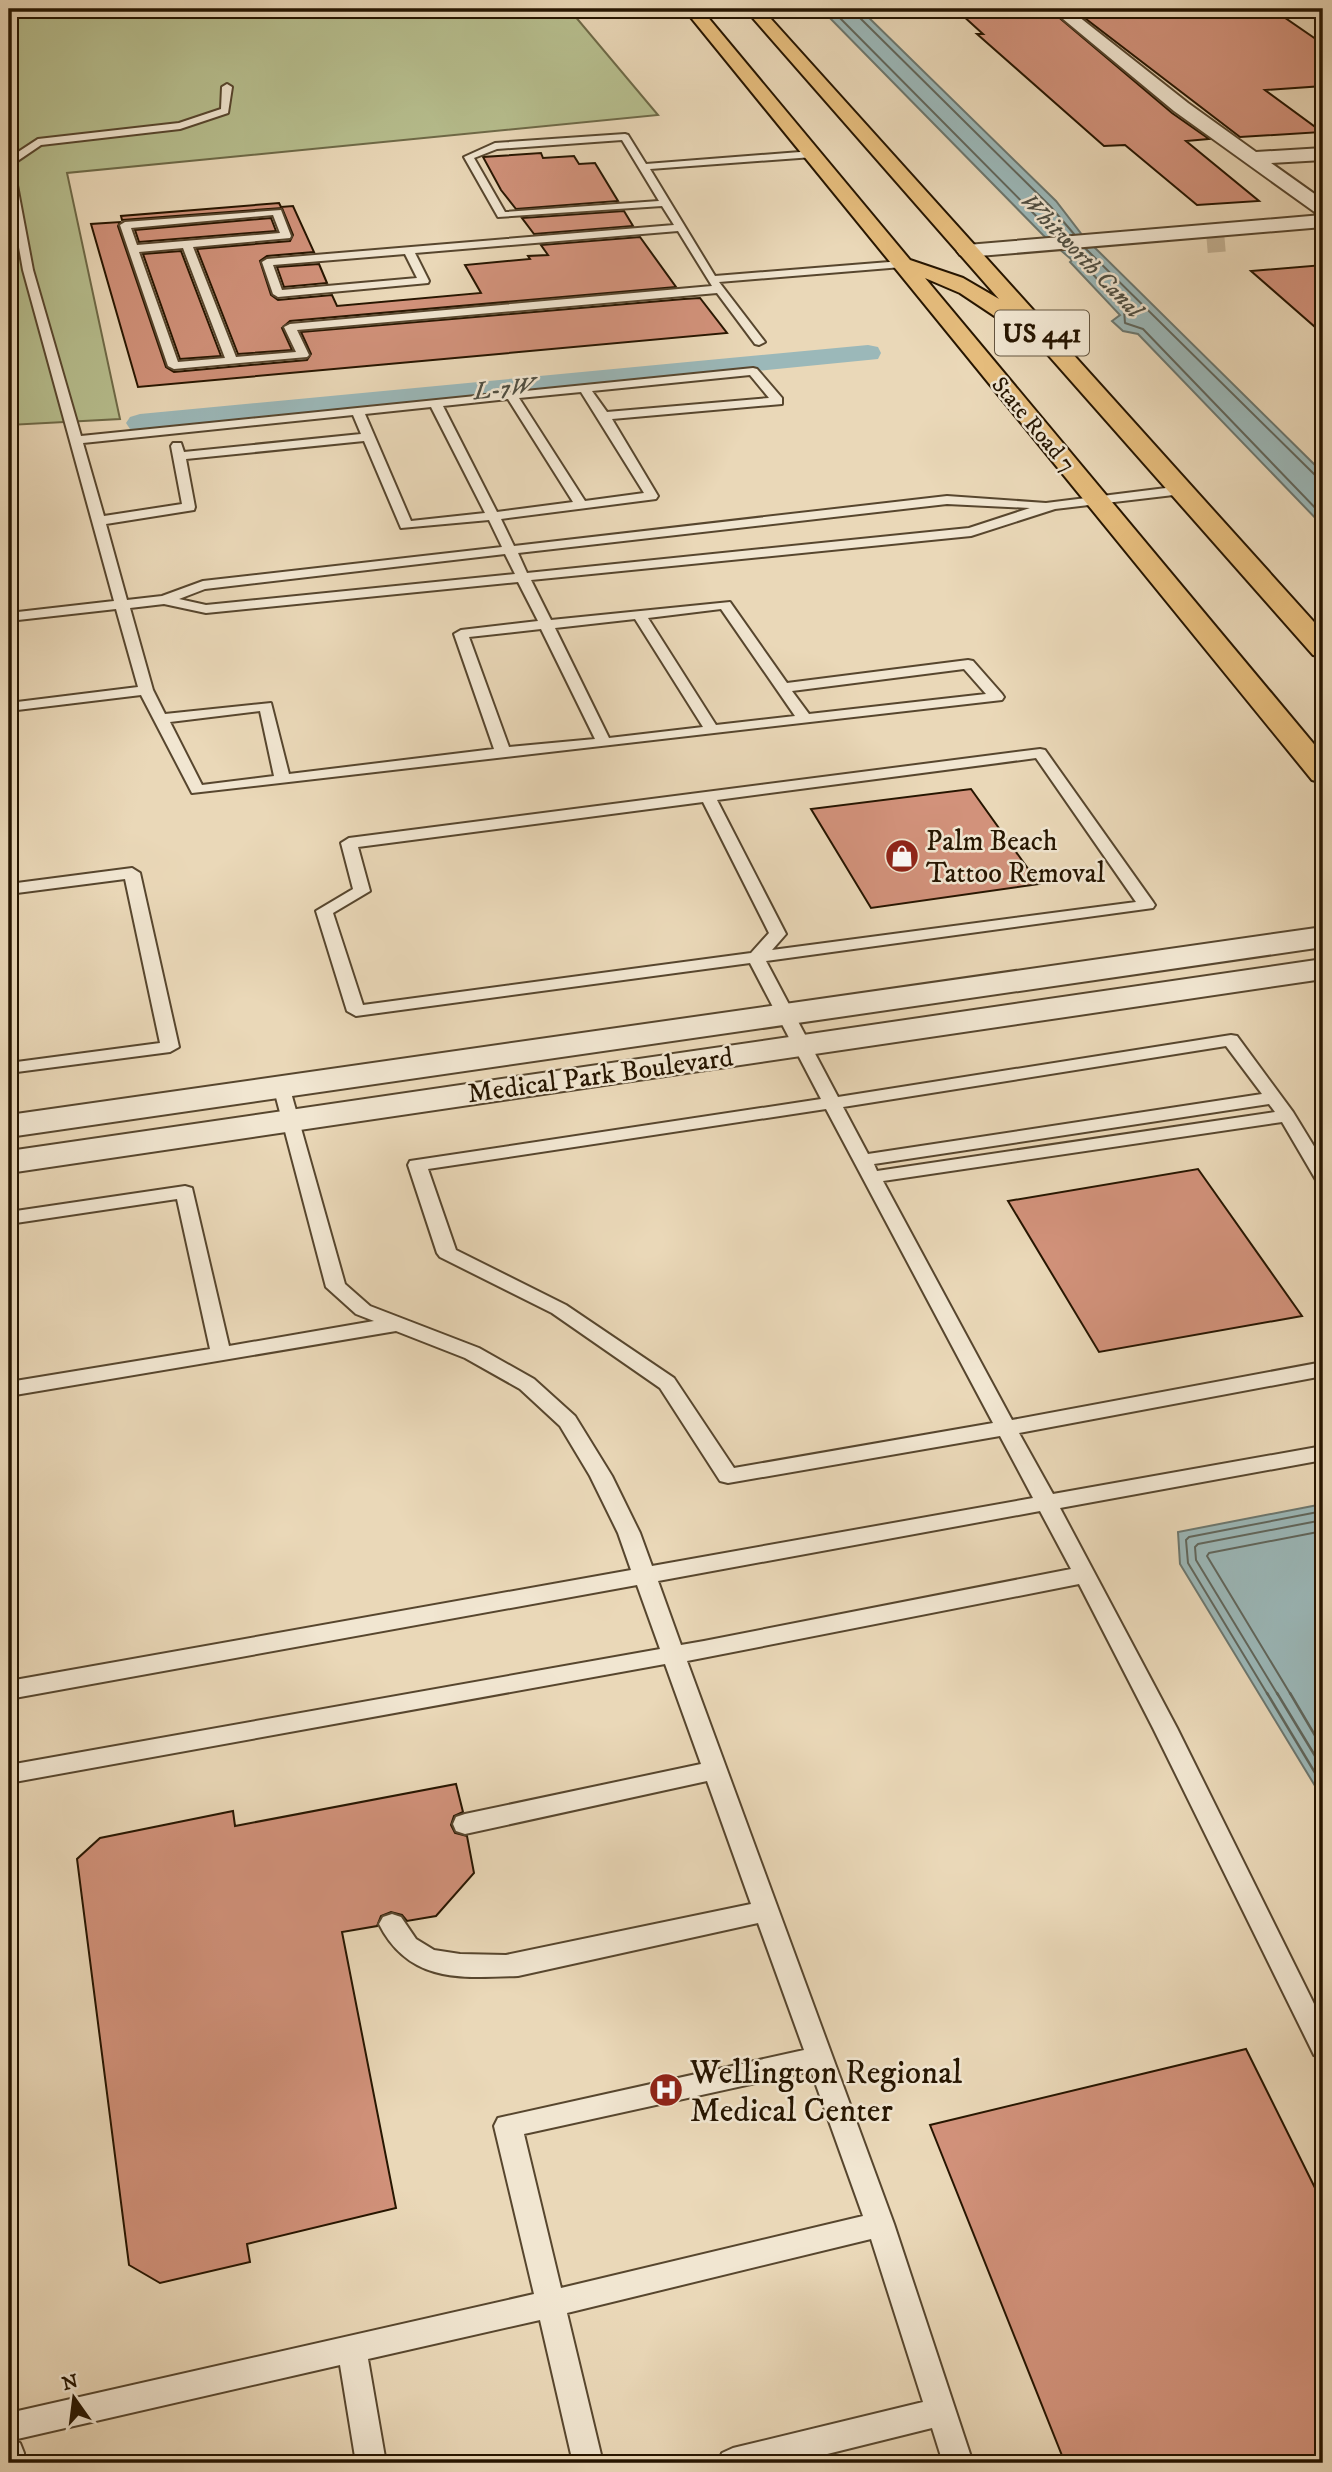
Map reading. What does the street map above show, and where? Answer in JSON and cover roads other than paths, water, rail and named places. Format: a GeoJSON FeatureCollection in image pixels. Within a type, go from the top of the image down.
{"type":"FeatureCollection","features":[{"type":"Feature","properties":{"kind":"main road","name":"State Road 7"},"geometry":{"type":"LineString","coordinates":[[692,9],[1323,774]]}},
{"type":"Feature","properties":{"kind":"main road","name":"US 441"},"geometry":{"type":"LineString","coordinates":[[753,9],[963,255],[1059,353],[1323,649]]}},
{"type":"Feature","properties":{"kind":"main road"},"geometry":{"type":"LineString","coordinates":[[847,197],[900,231]]}},
{"type":"Feature","properties":{"kind":"main road"},"geometry":{"type":"LineString","coordinates":[[902,264],[947,276],[973,290],[1059,353]]}},
{"type":"Feature","properties":{"kind":"main road"},"geometry":{"type":"LineString","coordinates":[[1254,691],[1323,754]]}},
{"type":"Feature","properties":{"kind":"street"},"geometry":{"type":"LineString","coordinates":[[1059,9],[1181,107],[1323,209]]}},
{"type":"Feature","properties":{"kind":"street"},"geometry":{"type":"LineString","coordinates":[[1316,9],[1323,14]]}},
{"type":"Feature","properties":{"kind":"street"},"geometry":{"type":"LineString","coordinates":[[1256,159],[1323,154]]}},
{"type":"Feature","properties":{"kind":"street"},"geometry":{"type":"LineString","coordinates":[[1230,242],[1323,221]]}},
{"type":"Feature","properties":{"kind":"street"},"geometry":{"type":"LineString","coordinates":[[963,255],[1261,237],[1323,236]]}},
{"type":"Feature","properties":{"kind":"street"},"geometry":{"type":"LineString","coordinates":[[1103,246],[1203,248]]}},
{"type":"Feature","properties":{"kind":"street","name":"Medical Park Boulevard"},"geometry":{"type":"LineString","coordinates":[[9,1126],[1323,937]]}},
{"type":"Feature","properties":{"kind":"street"},"geometry":{"type":"LineString","coordinates":[[1168,959],[1191,988]]}},
{"type":"Feature","properties":{"kind":"street","name":"Medical Park Boulevard"},"geometry":{"type":"LineString","coordinates":[[9,1162],[1323,969]]}},
{"type":"Feature","properties":{"kind":"lane"},"geometry":{"type":"LineString","coordinates":[[227,87],[226,111],[180,126],[38,142],[9,163],[28,270],[98,521],[124,603],[146,690],[197,790],[503,752],[604,743],[997,697],[968,664],[781,688]]}},
{"type":"Feature","properties":{"kind":"lane"},"geometry":{"type":"LineString","coordinates":[[666,203],[502,215],[469,157],[495,146],[625,137],[644,167],[666,203],[712,279],[759,342]]}},
{"type":"Feature","properties":{"kind":"lane"},"geometry":{"type":"LineString","coordinates":[[644,167],[813,154]]}},
{"type":"Feature","properties":{"kind":"lane"},"geometry":{"type":"LineString","coordinates":[[133,249],[286,236],[277,212],[125,225],[133,249],[174,366],[303,355],[290,327],[720,289]]}},
{"type":"Feature","properties":{"kind":"lane"},"geometry":{"type":"LineString","coordinates":[[409,251],[424,282],[278,294],[267,262],[681,228]]}},
{"type":"Feature","properties":{"kind":"lane"},"geometry":{"type":"LineString","coordinates":[[187,244],[232,361]]}},
{"type":"Feature","properties":{"kind":"lane"},"geometry":{"type":"LineString","coordinates":[[712,279],[902,264]]}},
{"type":"Feature","properties":{"kind":"lane"},"geometry":{"type":"LineString","coordinates":[[75,440],[753,371],[778,401],[604,416]]}},
{"type":"Feature","properties":{"kind":"lane"},"geometry":{"type":"LineString","coordinates":[[358,412],[406,525],[652,496],[604,416],[584,390]]}},
{"type":"Feature","properties":{"kind":"lane"},"geometry":{"type":"LineString","coordinates":[[512,397],[581,505]]}},
{"type":"Feature","properties":{"kind":"lane"},"geometry":{"type":"LineString","coordinates":[[436,405],[604,743]]}},
{"type":"Feature","properties":{"kind":"lane"},"geometry":{"type":"LineString","coordinates":[[98,521],[188,507],[174,430]]}},
{"type":"Feature","properties":{"kind":"lane"},"geometry":{"type":"LineString","coordinates":[[179,456],[368,437]]}},
{"type":"Feature","properties":{"kind":"lane"},"geometry":{"type":"LineString","coordinates":[[164,600],[203,584],[947,500],[1053,505],[1182,491]]}},
{"type":"Feature","properties":{"kind":"lane"},"geometry":{"type":"LineString","coordinates":[[9,617],[164,600],[205,609],[971,533],[1053,505]]}},
{"type":"Feature","properties":{"kind":"lane"},"geometry":{"type":"LineString","coordinates":[[503,752],[461,634],[724,605],[804,719]]}},
{"type":"Feature","properties":{"kind":"lane"},"geometry":{"type":"LineString","coordinates":[[639,614],[712,730]]}},
{"type":"Feature","properties":{"kind":"lane"},"geometry":{"type":"LineString","coordinates":[[9,707],[146,690]]}},
{"type":"Feature","properties":{"kind":"lane"},"geometry":{"type":"LineString","coordinates":[[159,719],[266,706],[284,780]]}},
{"type":"Feature","properties":{"kind":"lane"},"geometry":{"type":"LineString","coordinates":[[1040,753],[1147,905],[356,1011],[324,911],[362,891],[349,843],[706,795],[1040,753]]}},
{"type":"Feature","properties":{"kind":"lane"},"geometry":{"type":"LineString","coordinates":[[706,795],[778,934],[756,958]]}},
{"type":"Feature","properties":{"kind":"lane"},"geometry":{"type":"LineString","coordinates":[[9,889],[132,873],[170,1047],[9,1068]]}},
{"type":"Feature","properties":{"kind":"lane"},"geometry":{"type":"LineString","coordinates":[[756,958],[1142,1682],[1208,1813],[1275,1956],[1323,2047]]}},
{"type":"Feature","properties":{"kind":"lane"},"geometry":{"type":"LineString","coordinates":[[1323,1176],[1287,1116],[1231,1040],[833,1104],[417,1166],[447,1253],[559,1309],[667,1383],[728,1476],[1323,1369]]}},
{"type":"Feature","properties":{"kind":"lane"},"geometry":{"type":"LineString","coordinates":[[282,1086],[336,1287],[363,1310],[483,1359],[527,1384],[568,1421],[606,1487],[646,1576],[880,2224],[958,2463]]}},
{"type":"Feature","properties":{"kind":"lane"},"geometry":{"type":"LineString","coordinates":[[868,1169],[1273,1098]]}},
{"type":"Feature","properties":{"kind":"lane"},"geometry":{"type":"LineString","coordinates":[[868,1169],[1287,1116]]}},
{"type":"Feature","properties":{"kind":"lane"},"geometry":{"type":"LineString","coordinates":[[9,1217],[185,1192],[221,1354]]}},
{"type":"Feature","properties":{"kind":"lane"},"geometry":{"type":"LineString","coordinates":[[9,1389],[398,1324]]}},
{"type":"Feature","properties":{"kind":"lane"},"geometry":{"type":"LineString","coordinates":[[9,1690],[1323,1453]]}},
{"type":"Feature","properties":{"kind":"lane"},"geometry":{"type":"LineString","coordinates":[[9,1774],[673,1655],[1083,1575]]}},
{"type":"Feature","properties":{"kind":"lane"},"geometry":{"type":"LineString","coordinates":[[465,1824],[715,1770]]}},
{"type":"Feature","properties":{"kind":"lane"},"geometry":{"type":"LineString","coordinates":[[392,1924],[409,1948],[437,1961],[476,1966],[518,1965],[766,1912]]}},
{"type":"Feature","properties":{"kind":"lane"},"geometry":{"type":"LineString","coordinates":[[588,2463],[508,2126],[819,2058]]}},
{"type":"Feature","properties":{"kind":"lane"},"geometry":{"type":"LineString","coordinates":[[9,2427],[550,2304],[880,2224]]}},
{"type":"Feature","properties":{"kind":"lane"},"geometry":{"type":"LineString","coordinates":[[352,2348],[371,2463]]}},
{"type":"Feature","properties":{"kind":"lane"},"geometry":{"type":"LineString","coordinates":[[733,2463],[941,2412]]}},
{"type":"Feature","properties":{"kind":"lane"},"geometry":{"type":"LineString","coordinates":[[9,2453],[9,2463]]}},
{"type":"Feature","properties":{"kind":"water","name":"Whitworth Canal"},"geometry":{"type":"Polygon","coordinates":[[[821,9],[860,9],[1056,201],[1083,236],[1323,473],[1323,526],[1138,334],[1123,331],[1112,321],[1120,315],[1070,262],[1072,260],[1043,235],[821,9]]]}},
{"type":"Feature","properties":{"kind":"water"},"geometry":{"type":"Polygon","coordinates":[[[1323,1504],[1323,1799],[1180,1564],[1178,1532],[1323,1504]]]}},
{"type":"Feature","properties":{"kind":"waterway","name":"L-7W"},"geometry":{"type":"LineString","coordinates":[[140,423],[868,353]]}},
{"type":"Feature","properties":{"kind":"tunnel"},"geometry":{"type":"LineString","coordinates":[[1207,244],[1230,242]]}},
{"type":"Feature","properties":{"kind":"place","name":"Palm Beach Tattoo Removal"},"geometry":{"type":"Point","coordinates":[902,856]}},
{"type":"Feature","properties":{"kind":"place","name":"Wellington Regional Medical Center"},"geometry":{"type":"Point","coordinates":[666,2090]}}]}
